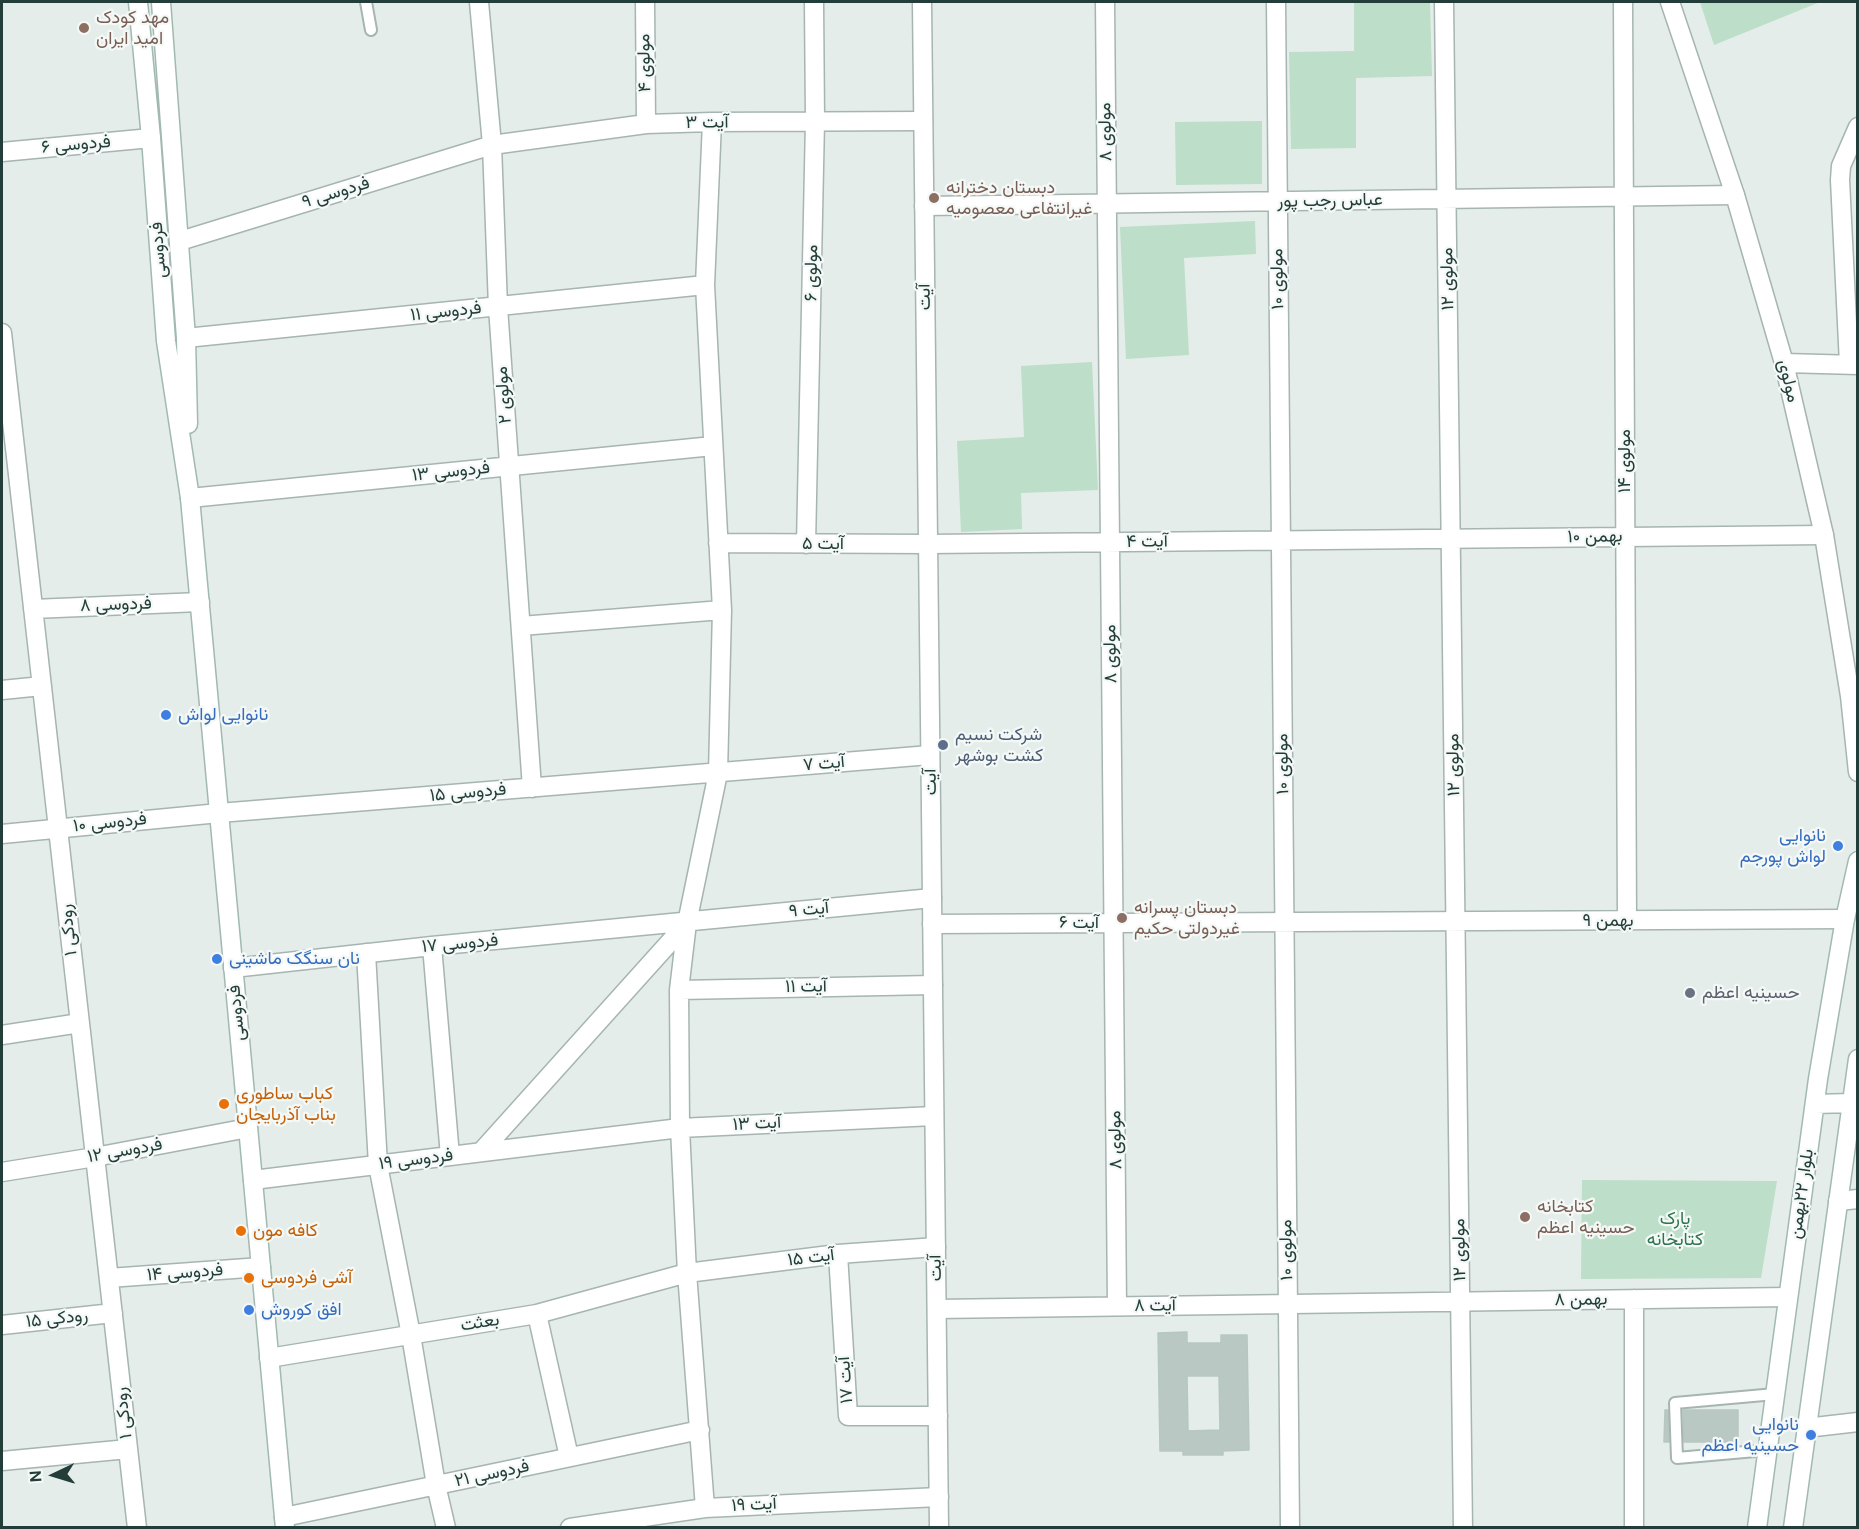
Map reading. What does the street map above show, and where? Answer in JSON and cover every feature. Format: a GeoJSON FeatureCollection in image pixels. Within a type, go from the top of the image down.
{"type":"FeatureCollection","features":[{"type":"Feature","properties":{"kind":"street","name":"فردوسی"},"geometry":{"type":"LineString","coordinates":[[138,2],[166,341],[190,498],[284,1522]]}},
{"type":"Feature","properties":{"kind":"street","name":"فردوسی"},"geometry":{"type":"LineString","coordinates":[[161,2],[186,338],[190,498]]}},
{"type":"Feature","properties":{"kind":"street","name":"مولوی ۲"},"geometry":{"type":"LineString","coordinates":[[479,2],[492,145],[498,307],[532,788]]}},
{"type":"Feature","properties":{"kind":"street","name":"مولوی ۴"},"geometry":{"type":"LineString","coordinates":[[645,2],[646,124]]}},
{"type":"Feature","properties":{"kind":"street","name":"مولوی ۶"},"geometry":{"type":"LineString","coordinates":[[806,544],[815,121],[814,2]]}},
{"type":"Feature","properties":{"kind":"street","name":"آیت"},"geometry":{"type":"LineString","coordinates":[[922,2],[939,1527]]}},
{"type":"Feature","properties":{"kind":"street","name":"مولوی ۸"},"geometry":{"type":"LineString","coordinates":[[1105,2],[1118,1306]]}},
{"type":"Feature","properties":{"kind":"street","name":"مولوی ۱۰"},"geometry":{"type":"LineString","coordinates":[[1276,2],[1290,1527]]}},
{"type":"Feature","properties":{"kind":"street","name":"مولوی ۱۲"},"geometry":{"type":"LineString","coordinates":[[1444,2],[1463,1527]]}},
{"type":"Feature","properties":{"kind":"street","name":"مولوی ۱۴"},"geometry":{"type":"LineString","coordinates":[[1623,2],[1627,921]]}},
{"type":"Feature","properties":{"kind":"street","name":"مولوی"},"geometry":{"type":"LineString","coordinates":[[1670,2],[1735,195],[1784,363],[1824,535],[1850,696],[1857,772]]}},
{"type":"Feature","properties":{"kind":"street","name":"آیت ۳"},"geometry":{"type":"LineString","coordinates":[[492,145],[646,124],[923,121]]}},
{"type":"Feature","properties":{"kind":"street"},"geometry":{"type":"LineString","coordinates":[[705,1508],[687,1273],[680,1128],[679,990],[687,923],[718,773],[722,610],[705,285],[711,122]]}},
{"type":"Feature","properties":{"kind":"street"},"geometry":{"type":"LineString","coordinates":[[1784,363],[1853,365],[1840,180],[1841,166],[1857,127]]}},
{"type":"Feature","properties":{"kind":"street","name":"فردوسی ۶"},"geometry":{"type":"LineString","coordinates":[[2,152],[151,138]]}},
{"type":"Feature","properties":{"kind":"street","name":"فردوسی ۹"},"geometry":{"type":"LineString","coordinates":[[180,241],[492,145]]}},
{"type":"Feature","properties":{"kind":"street","name":"عباس رجب پور"},"geometry":{"type":"LineString","coordinates":[[924,207],[1735,195]]}},
{"type":"Feature","properties":{"kind":"street","name":"فردوسی ۱۱"},"geometry":{"type":"LineString","coordinates":[[186,338],[705,285]]}},
{"type":"Feature","properties":{"kind":"street","name":"رودکی ۱"},"geometry":{"type":"LineString","coordinates":[[2,333],[137,1527]]}},
{"type":"Feature","properties":{"kind":"street","name":"فردوسی ۱۳"},"geometry":{"type":"LineString","coordinates":[[190,498],[713,446]]}},
{"type":"Feature","properties":{"kind":"street","name":"بهمن ۱۰"},"geometry":{"type":"LineString","coordinates":[[1366,540],[1824,535]]}},
{"type":"Feature","properties":{"kind":"street","name":"آیت ۴"},"geometry":{"type":"LineString","coordinates":[[928,544],[1366,540]]}},
{"type":"Feature","properties":{"kind":"street","name":"آیت ۵"},"geometry":{"type":"LineString","coordinates":[[718,543],[928,544]]}},
{"type":"Feature","properties":{"kind":"street","name":"فردوسی ۸"},"geometry":{"type":"LineString","coordinates":[[33,609],[200,602]]}},
{"type":"Feature","properties":{"kind":"street"},"geometry":{"type":"LineString","coordinates":[[521,626],[722,610]]}},
{"type":"Feature","properties":{"kind":"street"},"geometry":{"type":"LineString","coordinates":[[2,690],[42,686]]}},
{"type":"Feature","properties":{"kind":"street","name":"آیت ۷"},"geometry":{"type":"LineString","coordinates":[[718,773],[930,755]]}},
{"type":"Feature","properties":{"kind":"street","name":"فردوسی ۱۵"},"geometry":{"type":"LineString","coordinates":[[219,813],[718,773]]}},
{"type":"Feature","properties":{"kind":"street","name":"فردوسی ۱۰"},"geometry":{"type":"LineString","coordinates":[[2,834],[219,813]]}},
{"type":"Feature","properties":{"kind":"street","name":"بلوار ۲۲بهمن"},"geometry":{"type":"LineString","coordinates":[[1757,1527],[1815,1104],[1845,919],[1857,861]]}},
{"type":"Feature","properties":{"kind":"street","name":"آیت ۹"},"geometry":{"type":"LineString","coordinates":[[687,923],[932,898]]}},
{"type":"Feature","properties":{"kind":"street","name":"بهمن ۹"},"geometry":{"type":"LineString","coordinates":[[1370,922],[1845,919]]}},
{"type":"Feature","properties":{"kind":"street","name":"آیت ۶"},"geometry":{"type":"LineString","coordinates":[[932,924],[1370,922]]}},
{"type":"Feature","properties":{"kind":"street"},"geometry":{"type":"LineString","coordinates":[[481,1152],[687,923]]}},
{"type":"Feature","properties":{"kind":"street","name":"فردوسی ۱۷"},"geometry":{"type":"LineString","coordinates":[[233,968],[432,946],[687,923]]}},
{"type":"Feature","properties":{"kind":"street"},"geometry":{"type":"LineString","coordinates":[[432,946],[450,1156]]}},
{"type":"Feature","properties":{"kind":"street"},"geometry":{"type":"LineString","coordinates":[[366,953],[378,1165],[411,1335],[436,1485],[446,1527]]}},
{"type":"Feature","properties":{"kind":"street","name":"آیت ۱۱"},"geometry":{"type":"LineString","coordinates":[[679,990],[933,985]]}},
{"type":"Feature","properties":{"kind":"street"},"geometry":{"type":"LineString","coordinates":[[2,1035],[80,1023]]}},
{"type":"Feature","properties":{"kind":"street","name":"بلوار ۲۲بهمن"},"geometry":{"type":"LineString","coordinates":[[1793,1527],[1857,1059]]}},
{"type":"Feature","properties":{"kind":"street"},"geometry":{"type":"LineString","coordinates":[[1815,1104],[1851,1103]]}},
{"type":"Feature","properties":{"kind":"street","name":"آیت ۱۳"},"geometry":{"type":"LineString","coordinates":[[580,1140],[680,1128],[934,1116]]}},
{"type":"Feature","properties":{"kind":"street","name":"فردوسی ۱۲"},"geometry":{"type":"LineString","coordinates":[[2,1172],[248,1128]]}},
{"type":"Feature","properties":{"kind":"street","name":"فردوسی ۱۹"},"geometry":{"type":"LineString","coordinates":[[253,1180],[580,1140]]}},
{"type":"Feature","properties":{"kind":"street"},"geometry":{"type":"LineString","coordinates":[[1838,1201],[1857,1199]]}},
{"type":"Feature","properties":{"kind":"street","name":"آیت ۱۵"},"geometry":{"type":"LineString","coordinates":[[687,1273],[837,1254],[936,1247]]}},
{"type":"Feature","properties":{"kind":"street","name":"آیت ۱۷"},"geometry":{"type":"LineString","coordinates":[[837,1254],[848,1416],[938,1416]]}},
{"type":"Feature","properties":{"kind":"street","name":"فردوسی ۱۴"},"geometry":{"type":"LineString","coordinates":[[109,1278],[261,1267]]}},
{"type":"Feature","properties":{"kind":"street","name":"بعثت"},"geometry":{"type":"LineString","coordinates":[[269,1358],[537,1314],[687,1273]]}},
{"type":"Feature","properties":{"kind":"street","name":"بهمن ۸"},"geometry":{"type":"LineString","coordinates":[[1374,1303],[1788,1297]]}},
{"type":"Feature","properties":{"kind":"street"},"geometry":{"type":"LineString","coordinates":[[1634,1299],[1634,1527]]}},
{"type":"Feature","properties":{"kind":"street","name":"آیت ۸"},"geometry":{"type":"LineString","coordinates":[[936,1309],[1374,1303]]}},
{"type":"Feature","properties":{"kind":"street","name":"رودکی ۱۵"},"geometry":{"type":"LineString","coordinates":[[2,1325],[112,1313]]}},
{"type":"Feature","properties":{"kind":"street"},"geometry":{"type":"LineString","coordinates":[[537,1314],[569,1457]]}},
{"type":"Feature","properties":{"kind":"street"},"geometry":{"type":"LineString","coordinates":[[1806,1428],[1857,1422]]}},
{"type":"Feature","properties":{"kind":"street","name":"فردوسی ۲۱"},"geometry":{"type":"LineString","coordinates":[[284,1522],[436,1485],[700,1430]]}},
{"type":"Feature","properties":{"kind":"street"},"geometry":{"type":"LineString","coordinates":[[2,1461],[128,1449]]}},
{"type":"Feature","properties":{"kind":"street","name":"آیت ۱۹"},"geometry":{"type":"LineString","coordinates":[[570,1527],[705,1508],[939,1497]]}},
{"type":"Feature","properties":{"kind":"lane"},"geometry":{"type":"LineString","coordinates":[[366,2],[372,30]]}},
{"type":"Feature","properties":{"kind":"lane"},"geometry":{"type":"LineString","coordinates":[[1767,1450],[1677,1458],[1675,1403],[1775,1394]]}},
{"type":"Feature","properties":{"kind":"green space"},"geometry":{"type":"Polygon","coordinates":[[[1354,2],[1430,2],[1432,76],[1356,78],[1356,148],[1291,149],[1289,52],[1354,51],[1354,2]]]}},
{"type":"Feature","properties":{"kind":"green space"},"geometry":{"type":"Polygon","coordinates":[[[1700,2],[1820,2],[1714,45],[1700,2]]]}},
{"type":"Feature","properties":{"kind":"green space"},"geometry":{"type":"Polygon","coordinates":[[[1262,121],[1262,184],[1176,185],[1175,122],[1262,121]]]}},
{"type":"Feature","properties":{"kind":"green space"},"geometry":{"type":"Polygon","coordinates":[[[1255,221],[1256,254],[1184,258],[1189,355],[1126,359],[1120,227],[1255,221]]]}},
{"type":"Feature","properties":{"kind":"green space"},"geometry":{"type":"Polygon","coordinates":[[[1092,362],[1098,490],[1021,493],[1022,529],[961,532],[957,441],[1024,437],[1021,366],[1092,362]]]}},
{"type":"Feature","properties":{"kind":"green space","name":"پارک کتابخانه"},"geometry":{"type":"Polygon","coordinates":[[[1582,1180],[1777,1181],[1761,1278],[1581,1279],[1582,1180]]]}},
{"type":"Feature","properties":{"kind":"building"},"geometry":{"type":"Polygon","coordinates":[[[1187,1332],[1187,1343],[1221,1343],[1221,1335],[1247,1335],[1249,1450],[1223,1451],[1223,1455],[1183,1455],[1183,1451],[1160,1451],[1158,1333],[1187,1332]],[[1187,1376],[1188,1431],[1220,1430],[1219,1376],[1187,1376]]]}},
{"type":"Feature","properties":{"kind":"building"},"geometry":{"type":"Polygon","coordinates":[[[1665,1410],[1668,1410],[1669,1442],[1664,1442],[1665,1410]]]}},
{"type":"Feature","properties":{"kind":"building"},"geometry":{"type":"Polygon","coordinates":[[[1683,1410],[1738,1410],[1738,1442],[1684,1442],[1683,1410]]]}},
{"type":"Feature","properties":{"kind":"place","name":"مهد کودک امید ایران"},"geometry":{"type":"Point","coordinates":[84,28]}},
{"type":"Feature","properties":{"kind":"place","name":"دبستان دخترانه غیرانتفاعی معصومیه"},"geometry":{"type":"Point","coordinates":[934,198]}},
{"type":"Feature","properties":{"kind":"place","name":"نانوایی لواش"},"geometry":{"type":"Point","coordinates":[166,715]}},
{"type":"Feature","properties":{"kind":"place","name":"شرکت نسیم کشت بوشهر"},"geometry":{"type":"Point","coordinates":[943,745]}},
{"type":"Feature","properties":{"kind":"place","name":"نانوایی لواش پورجم"},"geometry":{"type":"Point","coordinates":[1838,846]}},
{"type":"Feature","properties":{"kind":"place","name":"دبستان پسرانه غیردولتی حکیم"},"geometry":{"type":"Point","coordinates":[1122,918]}},
{"type":"Feature","properties":{"kind":"place","name":"نان سنگک ماشینی"},"geometry":{"type":"Point","coordinates":[217,959]}},
{"type":"Feature","properties":{"kind":"place","name":"حسینیه اعظم"},"geometry":{"type":"Point","coordinates":[1690,993]}},
{"type":"Feature","properties":{"kind":"place","name":"کباب ساطوری بناب آذربایجان"},"geometry":{"type":"Point","coordinates":[224,1104]}},
{"type":"Feature","properties":{"kind":"place","name":"کتابخانه حسینیه اعظم"},"geometry":{"type":"Point","coordinates":[1525,1217]}},
{"type":"Feature","properties":{"kind":"place","name":"کافه مون"},"geometry":{"type":"Point","coordinates":[241,1231]}},
{"type":"Feature","properties":{"kind":"place","name":"آشی فردوسی"},"geometry":{"type":"Point","coordinates":[249,1278]}},
{"type":"Feature","properties":{"kind":"place","name":"افق کوروش"},"geometry":{"type":"Point","coordinates":[249,1310]}},
{"type":"Feature","properties":{"kind":"place","name":"نانوایی حسینیه اعظم"},"geometry":{"type":"Point","coordinates":[1811,1435]}}]}
